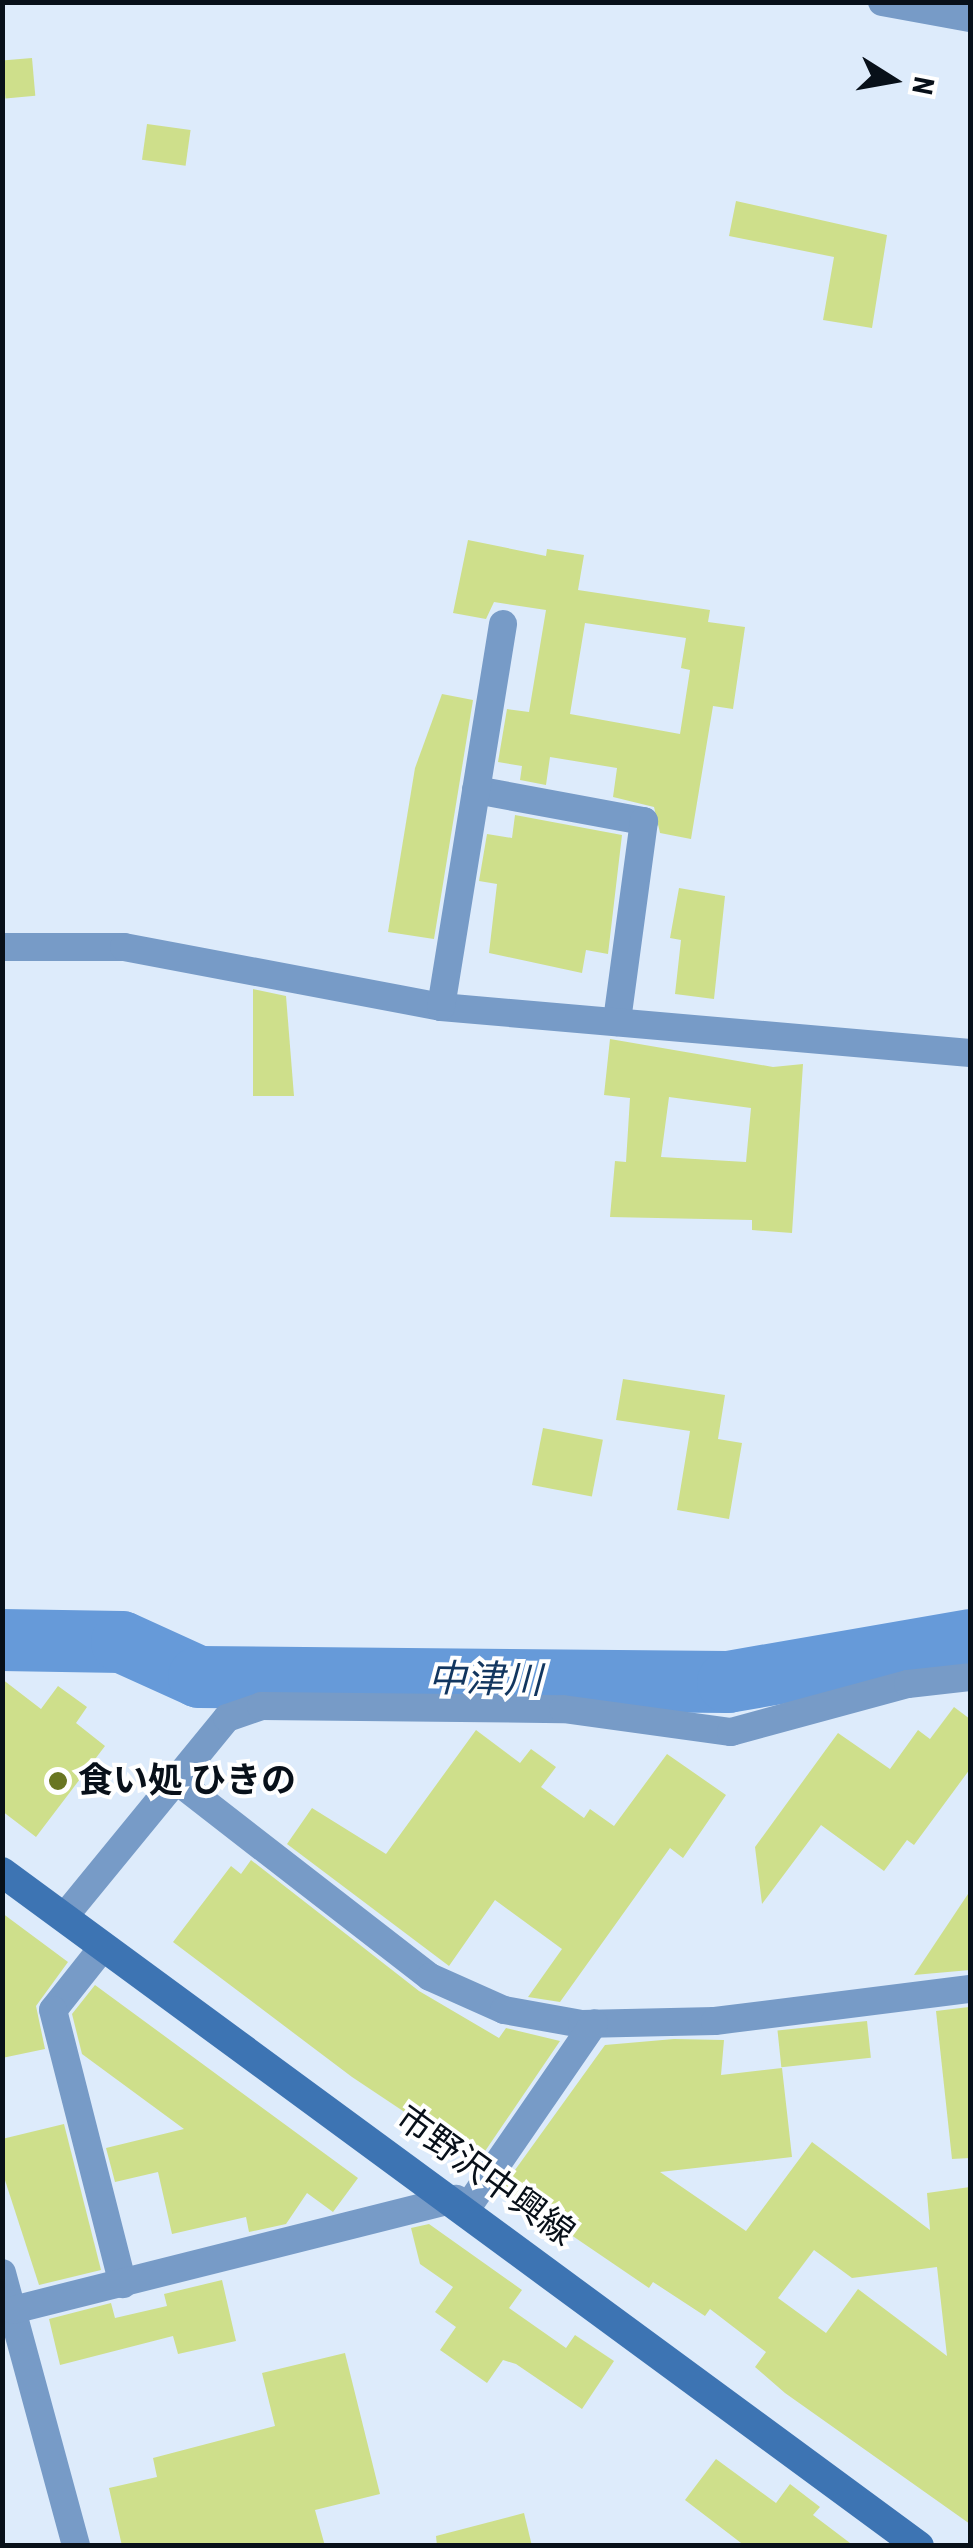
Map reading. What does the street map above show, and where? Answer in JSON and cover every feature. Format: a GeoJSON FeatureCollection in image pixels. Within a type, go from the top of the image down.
{"type":"FeatureCollection","features":[{"type":"Feature","properties":{"kind":"main road","name":"市野沢中興線"},"geometry":{"type":"LineString","coordinates":[[2,1872],[462,2204],[919,2546]]}},
{"type":"Feature","properties":{"kind":"street"},"geometry":{"type":"LineString","coordinates":[[882,2],[970,18]]}},
{"type":"Feature","properties":{"kind":"street"},"geometry":{"type":"LineString","coordinates":[[441,1007],[502,624]]}},
{"type":"Feature","properties":{"kind":"street"},"geometry":{"type":"LineString","coordinates":[[476,790],[644,821],[617,1022]]}},
{"type":"Feature","properties":{"kind":"street"},"geometry":{"type":"LineString","coordinates":[[2,947],[124,948],[441,1007],[970,1052]]}},
{"type":"Feature","properties":{"kind":"street"},"geometry":{"type":"LineString","coordinates":[[64,1917],[172,1777],[226,1718],[260,1706],[563,1709],[731,1732],[908,1684],[970,1677]]}},
{"type":"Feature","properties":{"kind":"street"},"geometry":{"type":"LineString","coordinates":[[172,1777],[430,1977],[481,2004],[594,2024],[715,2020],[970,1989]]}},
{"type":"Feature","properties":{"kind":"street"},"geometry":{"type":"LineString","coordinates":[[103,1947],[53,2010],[123,2284]]}},
{"type":"Feature","properties":{"kind":"street"},"geometry":{"type":"LineString","coordinates":[[11,2324],[123,2284],[462,2204],[594,2024]]}},
{"type":"Feature","properties":{"kind":"street"},"geometry":{"type":"LineString","coordinates":[[2,2273],[11,2324],[76,2546]]}},
{"type":"Feature","properties":{"kind":"building"},"geometry":{"type":"Polygon","coordinates":[[[32,58],[35,96],[5,98],[2,61],[32,58]]]}},
{"type":"Feature","properties":{"kind":"building"},"geometry":{"type":"Polygon","coordinates":[[[147,124],[191,130],[186,166],[142,160],[147,124]]]}},
{"type":"Feature","properties":{"kind":"building"},"geometry":{"type":"Polygon","coordinates":[[[736,201],[887,235],[872,328],[823,320],[834,257],[729,236],[736,201]]]}},
{"type":"Feature","properties":{"kind":"building"},"geometry":{"type":"Polygon","coordinates":[[[468,540],[546,556],[547,549],[584,555],[578,590],[710,610],[708,622],[745,627],[733,709],[713,706],[691,839],[660,833],[654,807],[613,797],[617,768],[550,757],[546,785],[520,780],[522,766],[498,762],[507,709],[529,712],[546,610],[494,602],[486,619],[453,613],[468,540]],[[585,623],[570,714],[680,734],[690,670],[681,668],[686,638],[585,623]]]}},
{"type":"Feature","properties":{"kind":"building"},"geometry":{"type":"Polygon","coordinates":[[[442,694],[473,700],[434,939],[388,932],[415,768],[442,694]]]}},
{"type":"Feature","properties":{"kind":"building"},"geometry":{"type":"Polygon","coordinates":[[[515,815],[622,835],[608,954],[586,950],[582,973],[489,953],[497,884],[479,881],[487,834],[512,838],[515,815]]]}},
{"type":"Feature","properties":{"kind":"building"},"geometry":{"type":"Polygon","coordinates":[[[679,888],[725,896],[714,999],[675,994],[681,940],[670,938],[679,888]]]}},
{"type":"Feature","properties":{"kind":"building"},"geometry":{"type":"Polygon","coordinates":[[[253,989],[286,996],[294,1096],[253,1096],[253,989]]]}},
{"type":"Feature","properties":{"kind":"building"},"geometry":{"type":"Polygon","coordinates":[[[610,1039],[773,1067],[803,1064],[792,1233],[752,1230],[752,1220],[610,1217],[615,1161],[626,1162],[630,1098],[604,1095],[610,1039]],[[669,1097],[661,1157],[746,1162],[751,1108],[669,1097]]]}},
{"type":"Feature","properties":{"kind":"building"},"geometry":{"type":"Polygon","coordinates":[[[623,1379],[725,1395],[718,1439],[742,1443],[729,1519],[677,1510],[690,1431],[616,1420],[623,1379]]]}},
{"type":"Feature","properties":{"kind":"building"},"geometry":{"type":"Polygon","coordinates":[[[543,1428],[603,1440],[592,1497],[532,1485],[543,1428]]]}},
{"type":"Feature","properties":{"kind":"building"},"geometry":{"type":"Polygon","coordinates":[[[2,1679],[41,1709],[58,1686],[87,1707],[76,1723],[105,1746],[36,1837],[2,1811],[2,1679]]]}},
{"type":"Feature","properties":{"kind":"building"},"geometry":{"type":"Polygon","coordinates":[[[954,1707],[970,1719],[970,1769],[914,1845],[907,1840],[884,1871],[821,1825],[762,1904],[755,1847],[838,1733],[890,1769],[918,1730],[930,1739],[954,1707]]]}},
{"type":"Feature","properties":{"kind":"building"},"geometry":{"type":"Polygon","coordinates":[[[476,1730],[520,1763],[531,1749],[556,1767],[541,1787],[584,1818],[590,1809],[614,1826],[667,1754],[726,1795],[683,1858],[670,1848],[560,2002],[528,1997],[562,1949],[495,1900],[449,1966],[287,1844],[312,1808],[386,1854],[476,1730]]]}},
{"type":"Feature","properties":{"kind":"building"},"geometry":{"type":"Polygon","coordinates":[[[251,1860],[419,1991],[499,2038],[506,2028],[560,2041],[479,2160],[410,2108],[406,2113],[352,2077],[173,1942],[231,1866],[241,1874],[251,1860]]]}},
{"type":"Feature","properties":{"kind":"building"},"geometry":{"type":"Polygon","coordinates":[[[970,1891],[970,1970],[914,1975],[970,1891]]]}},
{"type":"Feature","properties":{"kind":"building"},"geometry":{"type":"Polygon","coordinates":[[[2,1913],[68,1962],[36,2006],[45,2049],[2,2058],[2,1913]]]}},
{"type":"Feature","properties":{"kind":"building"},"geometry":{"type":"Polygon","coordinates":[[[95,1985],[358,2178],[333,2212],[307,2193],[286,2224],[249,2232],[246,2217],[172,2234],[158,2172],[115,2182],[106,2148],[184,2129],[82,2054],[72,2014],[95,1985]]]}},
{"type":"Feature","properties":{"kind":"building"},"geometry":{"type":"Polygon","coordinates":[[[969,2007],[970,2158],[952,2159],[936,2011],[969,2007]]]}},
{"type":"Feature","properties":{"kind":"building"},"geometry":{"type":"Polygon","coordinates":[[[867,2021],[871,2058],[781,2067],[777,2030],[867,2021]]]}},
{"type":"Feature","properties":{"kind":"building"},"geometry":{"type":"Polygon","coordinates":[[[674,2039],[724,2040],[721,2075],[782,2068],[792,2157],[660,2172],[746,2231],[812,2142],[930,2230],[927,2193],[970,2187],[970,2524],[785,2393],[755,2367],[766,2352],[710,2309],[705,2316],[653,2282],[649,2288],[502,2188],[605,2045],[674,2039]],[[814,2250],[778,2298],[826,2333],[858,2289],[947,2356],[937,2267],[852,2278],[814,2250]]]}},
{"type":"Feature","properties":{"kind":"building"},"geometry":{"type":"Polygon","coordinates":[[[64,2124],[101,2270],[39,2285],[2,2171],[2,2139],[64,2124]]]}},
{"type":"Feature","properties":{"kind":"building"},"geometry":{"type":"Polygon","coordinates":[[[429,2224],[522,2290],[509,2308],[566,2348],[575,2335],[614,2361],[582,2409],[516,2364],[503,2360],[487,2383],[440,2350],[456,2327],[435,2312],[453,2287],[420,2264],[411,2228],[429,2224]]]}},
{"type":"Feature","properties":{"kind":"building"},"geometry":{"type":"Polygon","coordinates":[[[222,2280],[236,2341],[178,2354],[173,2336],[60,2365],[49,2319],[111,2303],[115,2318],[167,2306],[164,2294],[222,2280]]]}},
{"type":"Feature","properties":{"kind":"building"},"geometry":{"type":"Polygon","coordinates":[[[345,2353],[380,2494],[315,2510],[325,2546],[122,2546],[109,2488],[157,2477],[153,2458],[275,2426],[262,2373],[345,2353]]]}},
{"type":"Feature","properties":{"kind":"building"},"geometry":{"type":"Polygon","coordinates":[[[716,2459],[776,2503],[790,2484],[820,2507],[813,2515],[854,2546],[745,2546],[685,2500],[716,2459]]]}},
{"type":"Feature","properties":{"kind":"building"},"geometry":{"type":"Polygon","coordinates":[[[524,2513],[532,2546],[437,2546],[436,2536],[524,2513]]]}},
{"type":"Feature","properties":{"kind":"waterway","name":"中津川"},"geometry":{"type":"LineString","coordinates":[[2,1640],[122,1642],[199,1677],[728,1682],[970,1640]]}},
{"type":"Feature","properties":{"kind":"place","name":"食い処 ひきの"},"geometry":{"type":"Point","coordinates":[58,1781]}}]}
